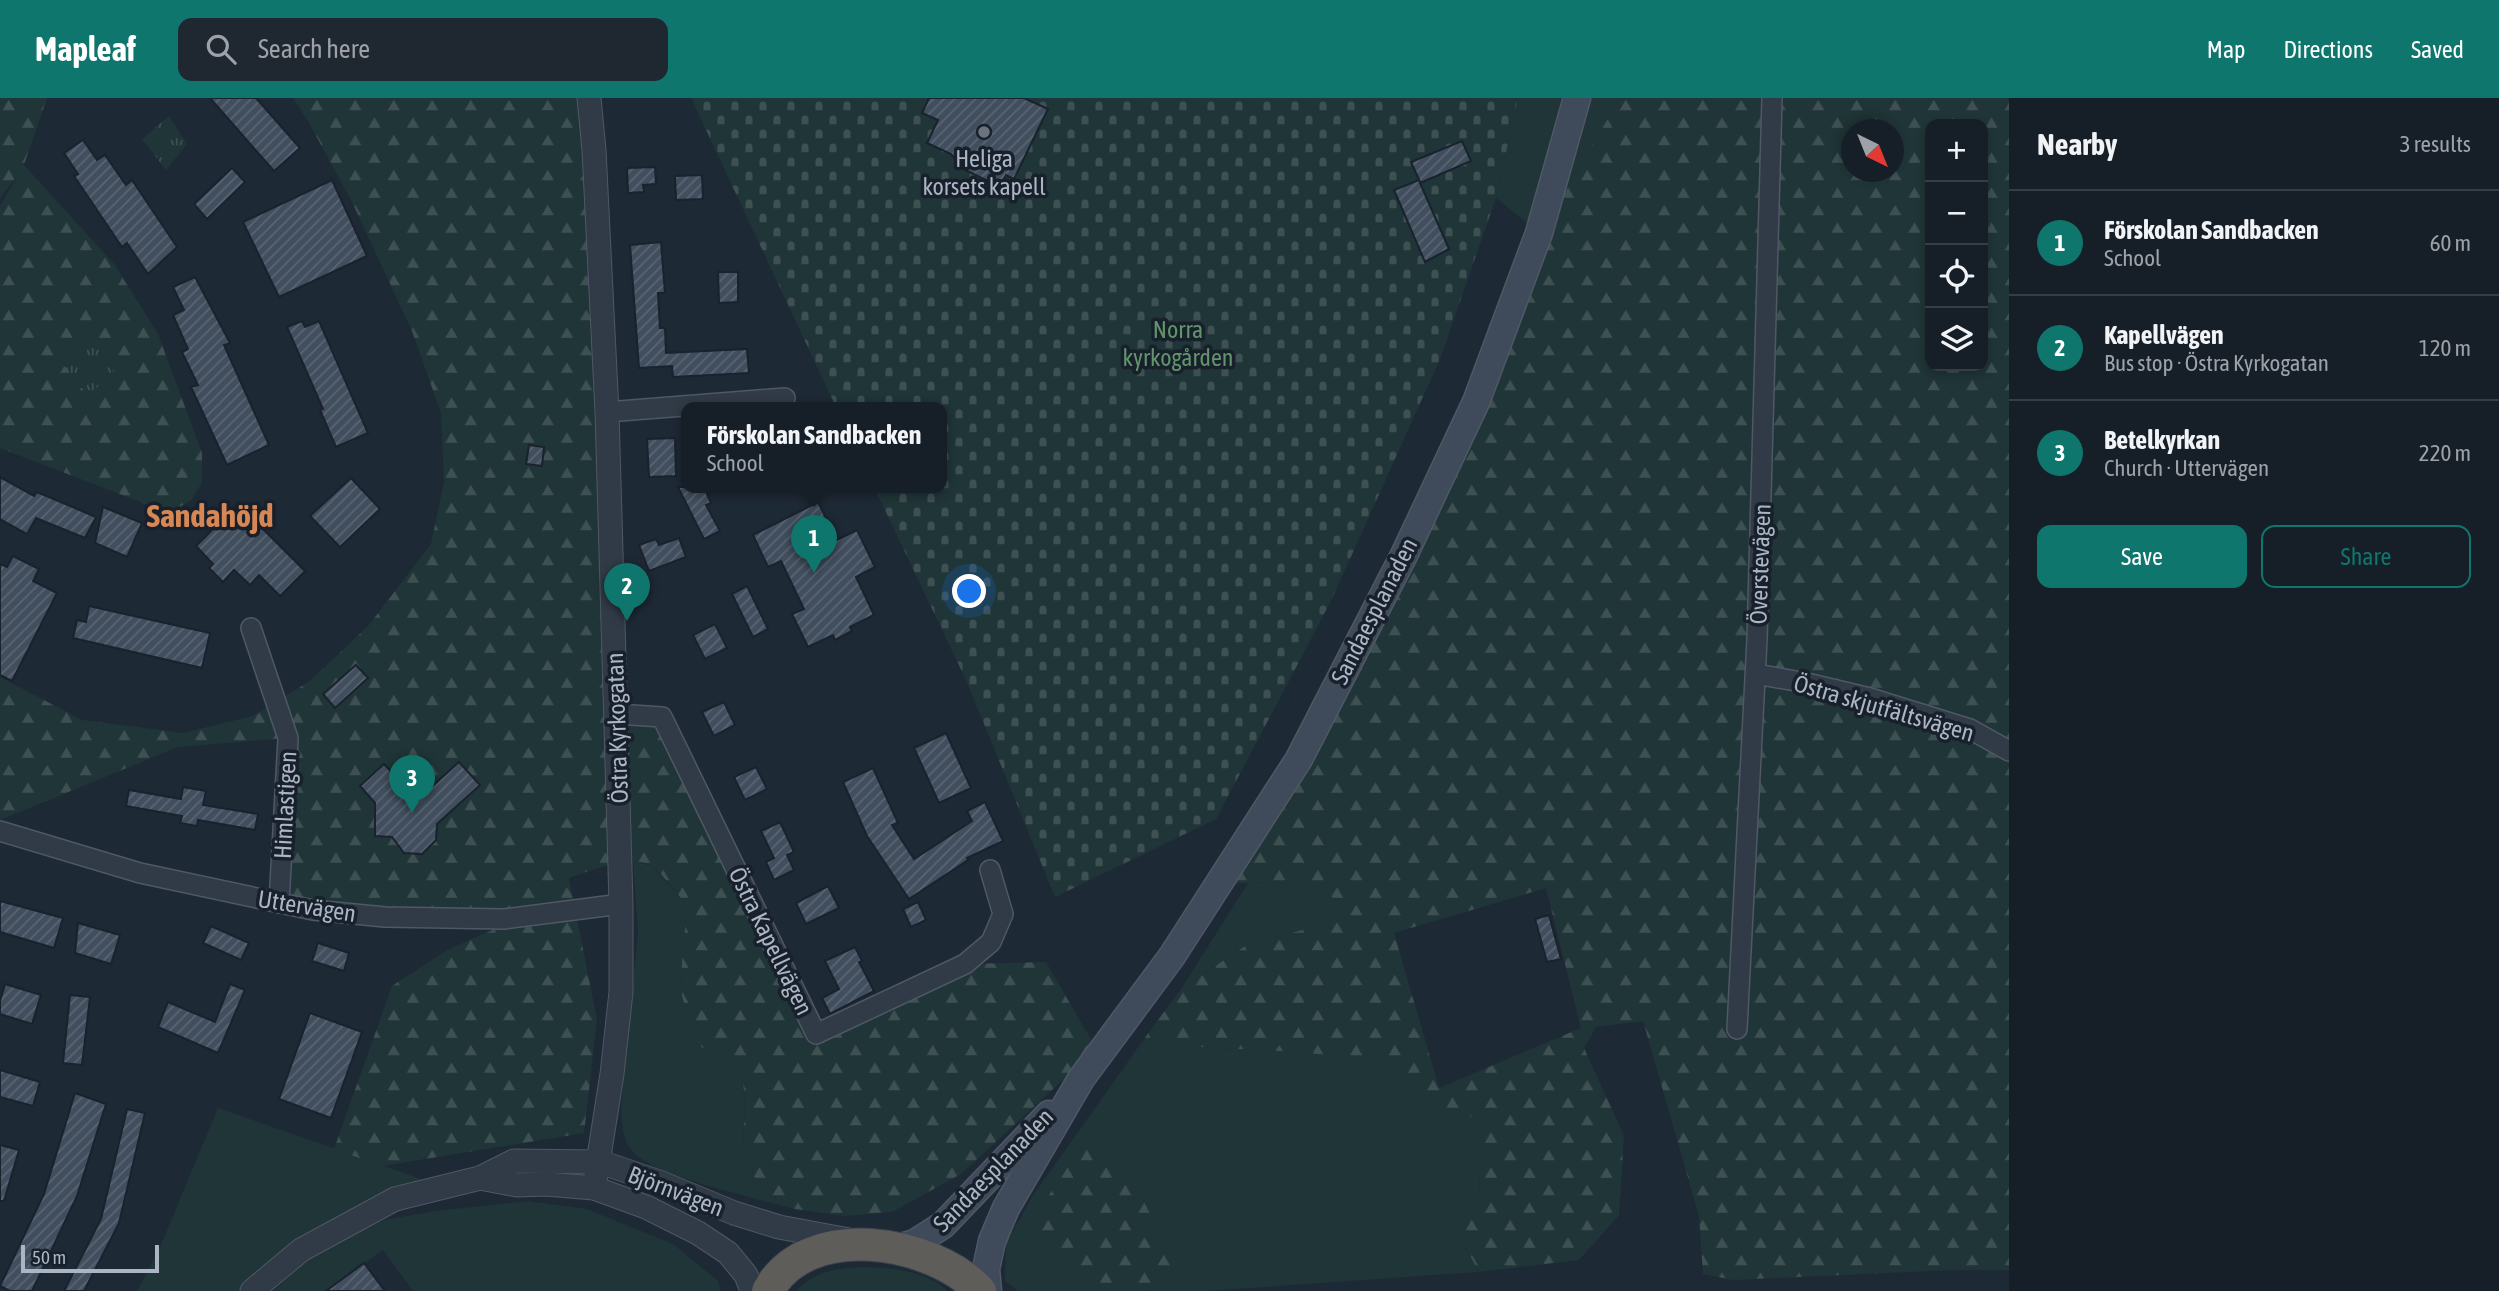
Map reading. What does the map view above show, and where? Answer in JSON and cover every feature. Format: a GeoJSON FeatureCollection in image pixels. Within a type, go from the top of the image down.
{"type":"FeatureCollection","features":[{"type":"Feature","properties":{"kind":"highway"},"geometry":{"type":"LineString","coordinates":[[768,1291],[784,1270],[804,1256],[839,1246],[886,1246],[922,1255],[946,1266],[980,1291]]}},
{"type":"Feature","properties":{"kind":"main road","name":"Sandaesplanaden"},"geometry":{"type":"LineString","coordinates":[[886,1246],[915,1243],[932,1234],[957,1212],[1081,1079],[1172,956],[1299,758],[1404,555],[1476,402],[1539,233],[1577,98]]}},
{"type":"Feature","properties":{"kind":"main road","name":"Sandaesplanaden"},"geometry":{"type":"LineString","coordinates":[[988,1291],[986,1269],[992,1241],[1001,1219],[1081,1079]]}},
{"type":"Feature","properties":{"kind":"street","name":"Östra Kyrkogatan"},"geometry":{"type":"LineString","coordinates":[[590,98],[607,412],[621,904],[621,992],[600,1162],[594,1188]]}},
{"type":"Feature","properties":{"kind":"street","name":"Överstevägen"},"geometry":{"type":"LineString","coordinates":[[1737,1030],[1756,674],[1772,98]]}},
{"type":"Feature","properties":{"kind":"street"},"geometry":{"type":"LineString","coordinates":[[734,402],[785,398]]}},
{"type":"Feature","properties":{"kind":"street"},"geometry":{"type":"LineString","coordinates":[[607,412],[681,406]]}},
{"type":"Feature","properties":{"kind":"street","name":"Himlastigen"},"geometry":{"type":"LineString","coordinates":[[251,628],[288,738],[279,903]]}},
{"type":"Feature","properties":{"kind":"street","name":"Östra skjutfältsvägen"},"geometry":{"type":"LineString","coordinates":[[1756,674],[1807,682],[1870,698],[1970,729],[2009,751]]}},
{"type":"Feature","properties":{"kind":"street","name":"Östra Kapellvägen"},"geometry":{"type":"LineString","coordinates":[[617,714],[662,717],[816,1034],[965,964],[991,942],[1003,914],[990,870]]}},
{"type":"Feature","properties":{"kind":"street","name":"Uttervägen"},"geometry":{"type":"LineString","coordinates":[[0,831],[141,873],[313,910],[459,920],[504,919],[621,904]]}},
{"type":"Feature","properties":{"kind":"street","name":"Björnvägen"},"geometry":{"type":"LineString","coordinates":[[252,1291],[301,1250],[395,1199],[480,1178],[514,1161],[600,1162],[659,1182],[734,1213],[779,1227],[886,1246]]}},
{"type":"Feature","properties":{"kind":"street","name":"Björnvägen"},"geometry":{"type":"LineString","coordinates":[[480,1178],[517,1185],[547,1184],[594,1188],[646,1207],[698,1233],[728,1253],[746,1275],[752,1291]]}},
{"type":"Feature","properties":{"kind":"green space"},"geometry":{"type":"Polygon","coordinates":[[[0,98],[47,98],[24,165],[114,264],[158,334],[202,453],[202,482],[192,499],[174,511],[156,508],[0,448],[0,206],[18,175],[0,198],[0,98]]]}},
{"type":"Feature","properties":{"kind":"green space"},"geometry":{"type":"Polygon","coordinates":[[[293,98],[589,98],[617,714],[662,717],[816,1034],[965,964],[1046,962],[1093,1043],[1066,1077],[961,1174],[892,1212],[843,1216],[795,1209],[759,1189],[743,1149],[745,1101],[742,1075],[692,1039],[680,986],[687,905],[654,868],[636,862],[612,864],[569,878],[597,1020],[584,1133],[382,1166],[334,1149],[392,986],[449,949],[523,917],[279,903],[288,738],[178,747],[0,820],[0,677],[82,720],[183,733],[253,716],[310,681],[369,625],[431,544],[444,482],[441,413],[412,331],[352,202],[293,98]]]}},
{"type":"Feature","properties":{"kind":"green space","name":"Norra kyrkogården"},"geometry":{"type":"Polygon","coordinates":[[[691,98],[1518,98],[1496,198],[1440,359],[1331,601],[1216,819],[1055,897],[966,680],[877,493],[947,493],[947,402],[834,402],[691,98]]]}},
{"type":"Feature","properties":{"kind":"green space"},"geometry":{"type":"Polygon","coordinates":[[[1518,98],[1616,98],[1612,112],[1539,233],[1496,198],[1518,98]]]}},
{"type":"Feature","properties":{"kind":"green space"},"geometry":{"type":"Polygon","coordinates":[[[1616,98],[2009,98],[2009,1270],[1733,1280],[1703,1274],[1699,1216],[1643,1021],[1596,1027],[1584,1048],[1624,1136],[1619,1215],[1579,1260],[1479,1272],[1451,1221],[1480,1196],[1477,1111],[1458,1130],[1385,1059],[1160,1045],[1144,1039],[1181,989],[1245,946],[1330,922],[1340,900],[1305,888],[1271,882],[1218,884],[1404,555],[1539,233],[1612,112],[1616,98]],[[1546,888],[1394,933],[1439,1088],[1581,1028],[1546,888]]]}},
{"type":"Feature","properties":{"kind":"green space"},"geometry":{"type":"Polygon","coordinates":[[[169,116],[187,144],[166,170],[142,139],[169,116]]]}},
{"type":"Feature","properties":{"kind":"green space"},"geometry":{"type":"Polygon","coordinates":[[[91,338],[114,371],[88,396],[62,363],[91,338]]]}},
{"type":"Feature","properties":{"kind":"green space"},"geometry":{"type":"Polygon","coordinates":[[[633,861],[652,866],[687,905],[680,986],[715,1058],[742,1075],[745,1101],[743,1149],[759,1189],[795,1209],[686,1179],[646,1162],[634,1153],[627,1143],[623,1132],[621,1107],[638,933],[633,861]]]}},
{"type":"Feature","properties":{"kind":"green space"},"geometry":{"type":"Polygon","coordinates":[[[1271,882],[1305,888],[1341,900],[1330,922],[1245,946],[1181,989],[1248,883],[1271,882]]]}},
{"type":"Feature","properties":{"kind":"green space"},"geometry":{"type":"Polygon","coordinates":[[[1144,1039],[1160,1045],[1385,1059],[1458,1130],[1477,1110],[1480,1196],[1451,1221],[1479,1272],[1207,1291],[1149,1291],[1177,1266],[1026,1229],[1087,1291],[1018,1291],[1005,1281],[1006,1244],[1033,1195],[1144,1039]]]}},
{"type":"Feature","properties":{"kind":"green space"},"geometry":{"type":"Polygon","coordinates":[[[218,1108],[441,1186],[395,1199],[252,1291],[137,1291],[158,1252],[218,1108]]]}},
{"type":"Feature","properties":{"kind":"green space"},"geometry":{"type":"Polygon","coordinates":[[[1086,1140],[1127,1169],[1177,1266],[1149,1291],[1087,1291],[1026,1229],[1086,1140]]]}},
{"type":"Feature","properties":{"kind":"green space"},"geometry":{"type":"Polygon","coordinates":[[[528,1201],[587,1209],[673,1244],[718,1281],[721,1291],[413,1291],[383,1250],[325,1291],[274,1291],[309,1257],[384,1220],[435,1211],[528,1201]]]}},
{"type":"Feature","properties":{"kind":"green space"},"geometry":{"type":"Polygon","coordinates":[[[865,1267],[920,1275],[948,1291],[796,1291],[819,1274],[837,1269],[865,1267]]]}},
{"type":"Feature","properties":{"kind":"building"},"geometry":{"type":"Polygon","coordinates":[[[210,98],[256,98],[300,148],[274,171],[210,98]]]}},
{"type":"Feature","properties":{"kind":"building","name":"Heliga korsets kapell"},"geometry":{"type":"Polygon","coordinates":[[[929,98],[1024,98],[1048,109],[1014,179],[1006,175],[1002,183],[992,183],[963,169],[951,154],[927,143],[938,120],[922,113],[929,98]]]}},
{"type":"Feature","properties":{"kind":"building"},"geometry":{"type":"Polygon","coordinates":[[[83,140],[97,160],[105,155],[126,185],[132,180],[177,247],[148,274],[127,243],[122,247],[74,176],[78,174],[64,153],[83,140]]]}},
{"type":"Feature","properties":{"kind":"building"},"geometry":{"type":"Polygon","coordinates":[[[1462,141],[1471,161],[1420,183],[1449,249],[1425,262],[1394,190],[1419,180],[1420,182],[1411,162],[1462,141]]]}},
{"type":"Feature","properties":{"kind":"building"},"geometry":{"type":"Polygon","coordinates":[[[655,167],[656,184],[643,185],[644,192],[628,193],[627,168],[655,167]]]}},
{"type":"Feature","properties":{"kind":"building"},"geometry":{"type":"Polygon","coordinates":[[[232,168],[245,182],[207,219],[194,204],[232,168]]]}},
{"type":"Feature","properties":{"kind":"building"},"geometry":{"type":"Polygon","coordinates":[[[702,175],[703,199],[676,200],[675,176],[702,175]]]}},
{"type":"Feature","properties":{"kind":"building"},"geometry":{"type":"Polygon","coordinates":[[[332,180],[367,256],[279,297],[243,222],[332,180]]]}},
{"type":"Feature","properties":{"kind":"building"},"geometry":{"type":"Polygon","coordinates":[[[661,242],[665,293],[658,293],[660,328],[665,328],[666,353],[747,349],[749,373],[673,377],[672,366],[639,368],[630,245],[661,242]]]}},
{"type":"Feature","properties":{"kind":"building"},"geometry":{"type":"Polygon","coordinates":[[[718,272],[738,272],[738,302],[719,303],[718,272]]]}},
{"type":"Feature","properties":{"kind":"building"},"geometry":{"type":"Polygon","coordinates":[[[195,277],[230,343],[224,345],[269,445],[227,465],[191,387],[198,385],[182,352],[188,349],[173,315],[184,310],[173,287],[195,277]]]}},
{"type":"Feature","properties":{"kind":"building"},"geometry":{"type":"Polygon","coordinates":[[[302,321],[305,327],[319,321],[368,433],[336,447],[320,410],[323,409],[287,327],[302,321]]]}},
{"type":"Feature","properties":{"kind":"building"},"geometry":{"type":"Polygon","coordinates":[[[675,438],[676,476],[649,477],[647,439],[675,438]]]}},
{"type":"Feature","properties":{"kind":"building"},"geometry":{"type":"Polygon","coordinates":[[[529,445],[544,447],[542,466],[526,464],[529,445]]]}},
{"type":"Feature","properties":{"kind":"building"},"geometry":{"type":"Polygon","coordinates":[[[0,477],[34,496],[37,492],[96,517],[85,538],[36,518],[27,534],[0,519],[0,477]]]}},
{"type":"Feature","properties":{"kind":"building"},"geometry":{"type":"Polygon","coordinates":[[[351,478],[380,509],[340,547],[310,516],[351,478]]]}},
{"type":"Feature","properties":{"kind":"building"},"geometry":{"type":"Polygon","coordinates":[[[681,493],[707,493],[711,503],[706,505],[720,531],[704,539],[681,493]]]}},
{"type":"Feature","properties":{"kind":"building"},"geometry":{"type":"Polygon","coordinates":[[[818,502],[837,540],[857,530],[875,567],[856,577],[874,615],[850,627],[852,631],[835,640],[833,635],[808,647],[792,614],[804,609],[781,561],[768,567],[753,535],[818,502]]]}},
{"type":"Feature","properties":{"kind":"building"},"geometry":{"type":"Polygon","coordinates":[[[103,507],[142,523],[127,557],[95,543],[103,507]]]}},
{"type":"Feature","properties":{"kind":"building"},"geometry":{"type":"Polygon","coordinates":[[[234,508],[250,524],[254,520],[305,571],[280,596],[259,575],[250,585],[234,570],[223,582],[209,568],[213,564],[196,546],[234,508]]]}},
{"type":"Feature","properties":{"kind":"building"},"geometry":{"type":"Polygon","coordinates":[[[679,538],[686,557],[649,571],[639,545],[656,539],[659,545],[679,538]]]}},
{"type":"Feature","properties":{"kind":"building"},"geometry":{"type":"Polygon","coordinates":[[[13,556],[39,569],[33,581],[57,593],[12,681],[0,675],[0,564],[7,567],[13,556]]]}},
{"type":"Feature","properties":{"kind":"building"},"geometry":{"type":"Polygon","coordinates":[[[747,586],[768,629],[753,637],[732,594],[747,586]]]}},
{"type":"Feature","properties":{"kind":"building"},"geometry":{"type":"Polygon","coordinates":[[[89,606],[210,633],[202,668],[73,638],[77,620],[86,622],[89,606]]]}},
{"type":"Feature","properties":{"kind":"building"},"geometry":{"type":"Polygon","coordinates":[[[715,624],[727,648],[705,659],[693,635],[715,624]]]}},
{"type":"Feature","properties":{"kind":"building"},"geometry":{"type":"Polygon","coordinates":[[[356,665],[368,678],[335,708],[323,694],[356,665]]]}},
{"type":"Feature","properties":{"kind":"building"},"geometry":{"type":"Polygon","coordinates":[[[724,702],[735,725],[714,736],[702,712],[724,702]]]}},
{"type":"Feature","properties":{"kind":"building"},"geometry":{"type":"Polygon","coordinates":[[[946,733],[971,788],[939,803],[914,748],[946,733]]]}},
{"type":"Feature","properties":{"kind":"building"},"geometry":{"type":"Polygon","coordinates":[[[459,762],[480,785],[437,824],[436,840],[422,854],[404,853],[392,837],[375,836],[375,803],[360,786],[384,764],[409,791],[426,792],[459,762]]]}},
{"type":"Feature","properties":{"kind":"building"},"geometry":{"type":"Polygon","coordinates":[[[756,767],[767,789],[745,800],[734,777],[756,767]]]}},
{"type":"Feature","properties":{"kind":"building"},"geometry":{"type":"Polygon","coordinates":[[[873,768],[898,823],[892,825],[914,859],[972,821],[967,811],[985,802],[1003,841],[967,858],[968,860],[909,899],[867,836],[843,782],[873,768]]]}},
{"type":"Feature","properties":{"kind":"building"},"geometry":{"type":"Polygon","coordinates":[[[183,787],[206,791],[203,805],[258,814],[255,830],[198,820],[197,826],[180,823],[182,816],[126,806],[129,790],[181,799],[183,787]]]}},
{"type":"Feature","properties":{"kind":"building"},"geometry":{"type":"Polygon","coordinates":[[[780,822],[794,852],[787,855],[794,870],[774,880],[766,862],[774,858],[761,831],[780,822]]]}},
{"type":"Feature","properties":{"kind":"building"},"geometry":{"type":"Polygon","coordinates":[[[828,886],[839,908],[806,924],[796,903],[828,886]]]}},
{"type":"Feature","properties":{"kind":"building"},"geometry":{"type":"Polygon","coordinates":[[[0,901],[63,918],[54,948],[0,932],[0,901]]]}},
{"type":"Feature","properties":{"kind":"building"},"geometry":{"type":"Polygon","coordinates":[[[918,902],[926,920],[911,927],[903,909],[918,902]]]}},
{"type":"Feature","properties":{"kind":"building"},"geometry":{"type":"Polygon","coordinates":[[[1549,915],[1561,959],[1547,962],[1535,919],[1549,915]]]}},
{"type":"Feature","properties":{"kind":"building"},"geometry":{"type":"Polygon","coordinates":[[[78,923],[120,935],[111,964],[75,953],[78,923]]]}},
{"type":"Feature","properties":{"kind":"building"},"geometry":{"type":"Polygon","coordinates":[[[211,926],[249,943],[241,960],[203,943],[211,926]]]}},
{"type":"Feature","properties":{"kind":"building"},"geometry":{"type":"Polygon","coordinates":[[[318,943],[349,953],[344,971],[312,961],[318,943]]]}},
{"type":"Feature","properties":{"kind":"building"},"geometry":{"type":"Polygon","coordinates":[[[855,947],[862,961],[859,962],[874,991],[830,1014],[822,998],[839,989],[825,961],[855,947]]]}},
{"type":"Feature","properties":{"kind":"building"},"geometry":{"type":"Polygon","coordinates":[[[5,984],[41,995],[32,1024],[0,1014],[0,1001],[5,984]]]}},
{"type":"Feature","properties":{"kind":"building"},"geometry":{"type":"Polygon","coordinates":[[[230,984],[245,990],[218,1053],[158,1027],[168,1002],[215,1022],[230,984]]]}},
{"type":"Feature","properties":{"kind":"building"},"geometry":{"type":"Polygon","coordinates":[[[70,995],[90,997],[82,1065],[63,1063],[70,995]]]}},
{"type":"Feature","properties":{"kind":"building"},"geometry":{"type":"Polygon","coordinates":[[[310,1013],[362,1032],[331,1118],[279,1099],[310,1013]]]}},
{"type":"Feature","properties":{"kind":"building"},"geometry":{"type":"Polygon","coordinates":[[[0,1070],[40,1082],[33,1106],[0,1097],[0,1070]]]}},
{"type":"Feature","properties":{"kind":"building"},"geometry":{"type":"Polygon","coordinates":[[[75,1093],[106,1104],[77,1196],[32,1291],[10,1291],[0,1286],[44,1194],[75,1093]]]}},
{"type":"Feature","properties":{"kind":"building"},"geometry":{"type":"Polygon","coordinates":[[[127,1109],[145,1113],[119,1223],[84,1291],[64,1291],[101,1219],[127,1109]]]}},
{"type":"Feature","properties":{"kind":"building"},"geometry":{"type":"Polygon","coordinates":[[[0,1145],[19,1150],[4,1201],[0,1201],[0,1145]]]}},
{"type":"Feature","properties":{"kind":"building"},"geometry":{"type":"Polygon","coordinates":[[[364,1263],[385,1291],[326,1291],[364,1263]]]}},
{"type":"Feature","properties":{"kind":"place","name":"Heliga korsets kapell"},"geometry":{"type":"Point","coordinates":[984,132]}},
{"type":"Feature","properties":{"kind":"place","name":"Förskolan Sandbacken"},"geometry":{"type":"Point","coordinates":[814,573]}},
{"type":"Feature","properties":{"kind":"place","name":"Kapellvägen"},"geometry":{"type":"Point","coordinates":[627,621]}},
{"type":"Feature","properties":{"kind":"place","name":"Betelkyrkan"},"geometry":{"type":"Point","coordinates":[412,813]}},
{"type":"Feature","properties":{"kind":"district","name":"Sandahöjd"},"geometry":{"type":"Point","coordinates":[210,515]}}]}
